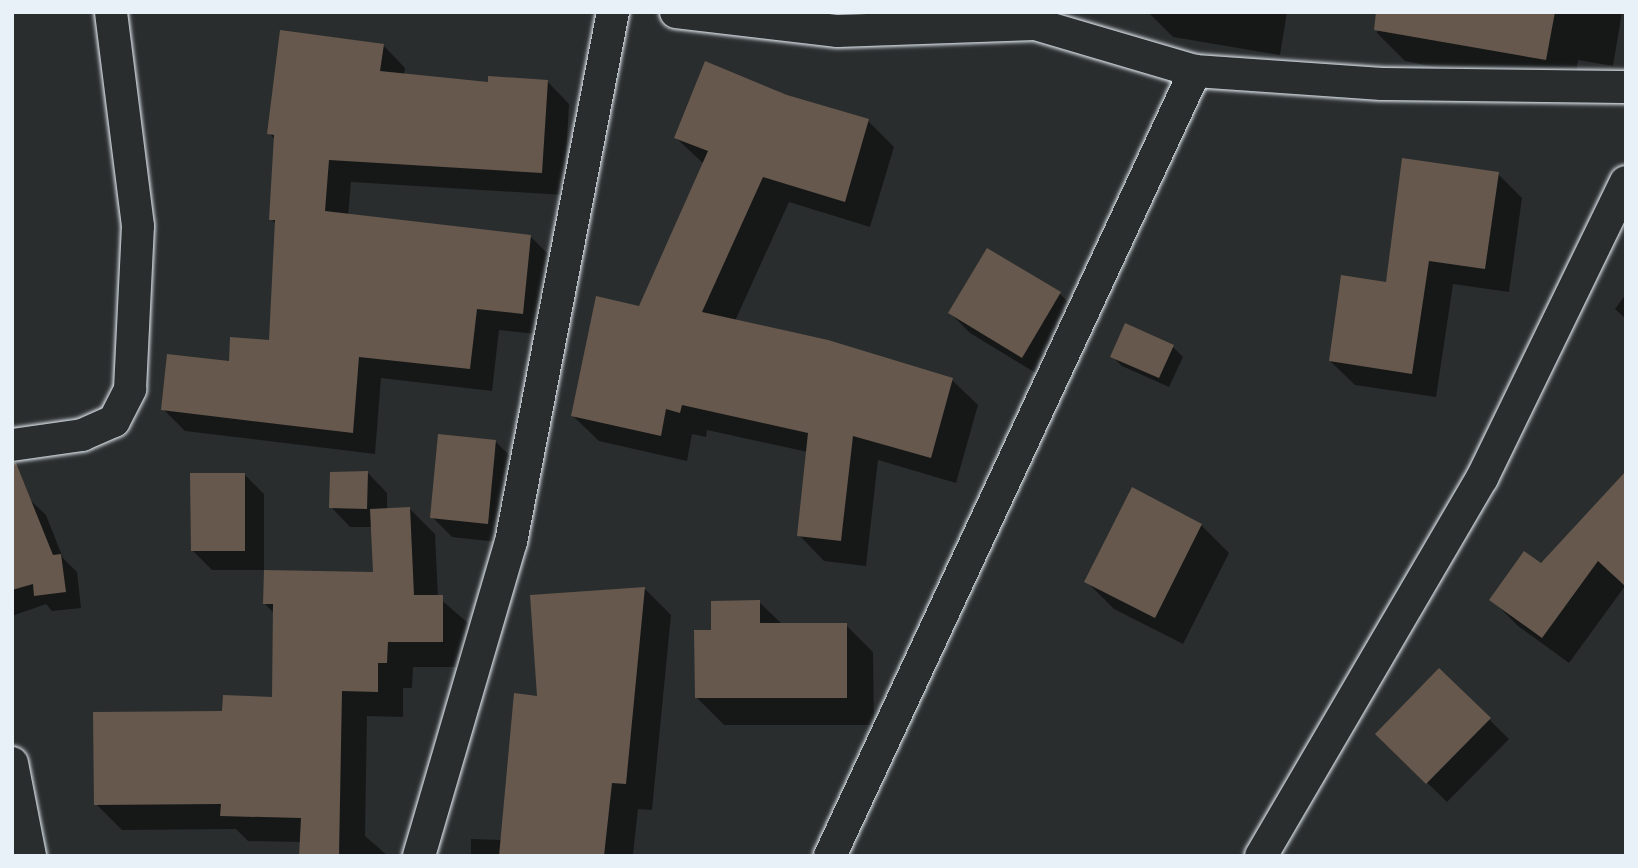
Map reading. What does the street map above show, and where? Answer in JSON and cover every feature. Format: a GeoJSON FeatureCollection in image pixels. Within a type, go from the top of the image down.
{"type":"FeatureCollection","features":[{"type":"Feature","properties":{"kind":"street"},"geometry":{"type":"LineString","coordinates":[[12,445],[82,435],[114,421],[130,389],[138,226],[111,12]]}},
{"type":"Feature","properties":{"kind":"street"},"geometry":{"type":"LineString","coordinates":[[419,856],[511,542],[613,12]]}},
{"type":"Feature","properties":{"kind":"street"},"geometry":{"type":"LineString","coordinates":[[676,12],[838,30],[1036,18],[1195,71],[1382,84],[1626,87]]}},
{"type":"Feature","properties":{"kind":"street"},"geometry":{"type":"LineString","coordinates":[[830,856],[1195,71]]}},
{"type":"Feature","properties":{"kind":"street"},"geometry":{"type":"LineString","coordinates":[[1261,856],[1482,478],[1626,182]]}},
{"type":"Feature","properties":{"kind":"street"},"geometry":{"type":"LineString","coordinates":[[12,763],[30,856]]}},
{"type":"Feature","properties":{"kind":"building"},"geometry":{"type":"Polygon","coordinates":[[[1376,12],[1555,12],[1546,60],[1374,30],[1376,12]]]}},
{"type":"Feature","properties":{"kind":"building"},"geometry":{"type":"Polygon","coordinates":[[[280,30],[384,44],[380,71],[488,82],[488,76],[548,80],[542,173],[329,160],[325,211],[531,235],[523,314],[477,309],[470,369],[359,357],[353,433],[161,410],[167,354],[229,361],[230,337],[269,340],[275,220],[269,220],[274,135],[267,134],[280,30]]]}},
{"type":"Feature","properties":{"kind":"building"},"geometry":{"type":"Polygon","coordinates":[[[705,61],[787,95],[869,119],[845,202],[763,177],[702,312],[828,340],[953,378],[931,458],[853,436],[841,541],[797,536],[808,433],[682,405],[680,413],[666,409],[661,436],[571,416],[596,296],[639,306],[708,151],[674,138],[705,61]]]}},
{"type":"Feature","properties":{"kind":"building"},"geometry":{"type":"Polygon","coordinates":[[[1402,158],[1499,172],[1485,269],[1429,261],[1412,374],[1329,361],[1341,275],[1386,282],[1402,158]]]}},
{"type":"Feature","properties":{"kind":"building"},"geometry":{"type":"Polygon","coordinates":[[[987,248],[1061,292],[1022,358],[948,313],[987,248]]]}},
{"type":"Feature","properties":{"kind":"building"},"geometry":{"type":"Polygon","coordinates":[[[1125,323],[1174,345],[1159,378],[1110,357],[1125,323]]]}},
{"type":"Feature","properties":{"kind":"building"},"geometry":{"type":"Polygon","coordinates":[[[438,434],[496,440],[488,524],[430,518],[438,434]]]}},
{"type":"Feature","properties":{"kind":"building"},"geometry":{"type":"Polygon","coordinates":[[[12,463],[16,463],[53,555],[61,554],[66,592],[34,596],[33,584],[12,590],[12,463]]]}},
{"type":"Feature","properties":{"kind":"building"},"geometry":{"type":"Polygon","coordinates":[[[368,471],[367,509],[329,508],[330,472],[368,471]]]}},
{"type":"Feature","properties":{"kind":"building"},"geometry":{"type":"Polygon","coordinates":[[[1626,471],[1626,587],[1598,561],[1542,638],[1489,600],[1524,551],[1541,563],[1626,471]]]}},
{"type":"Feature","properties":{"kind":"building"},"geometry":{"type":"Polygon","coordinates":[[[190,473],[245,473],[245,551],[191,551],[190,473]]]}},
{"type":"Feature","properties":{"kind":"building"},"geometry":{"type":"Polygon","coordinates":[[[1132,487],[1202,524],[1155,618],[1084,582],[1132,487]]]}},
{"type":"Feature","properties":{"kind":"building"},"geometry":{"type":"Polygon","coordinates":[[[410,507],[414,595],[443,595],[443,642],[388,642],[387,663],[378,663],[378,692],[342,691],[339,856],[299,856],[301,818],[220,816],[221,804],[94,805],[93,712],[222,711],[223,695],[272,697],[273,604],[263,604],[264,570],[373,572],[370,509],[410,507]]]}},
{"type":"Feature","properties":{"kind":"building"},"geometry":{"type":"Polygon","coordinates":[[[645,587],[626,784],[612,783],[604,856],[499,856],[514,693],[537,696],[530,595],[645,587]]]}},
{"type":"Feature","properties":{"kind":"building"},"geometry":{"type":"Polygon","coordinates":[[[760,600],[760,623],[847,623],[847,698],[695,698],[694,630],[711,630],[711,601],[760,600]]]}},
{"type":"Feature","properties":{"kind":"building"},"geometry":{"type":"Polygon","coordinates":[[[1439,668],[1491,718],[1426,784],[1375,734],[1439,668]]]}}]}
